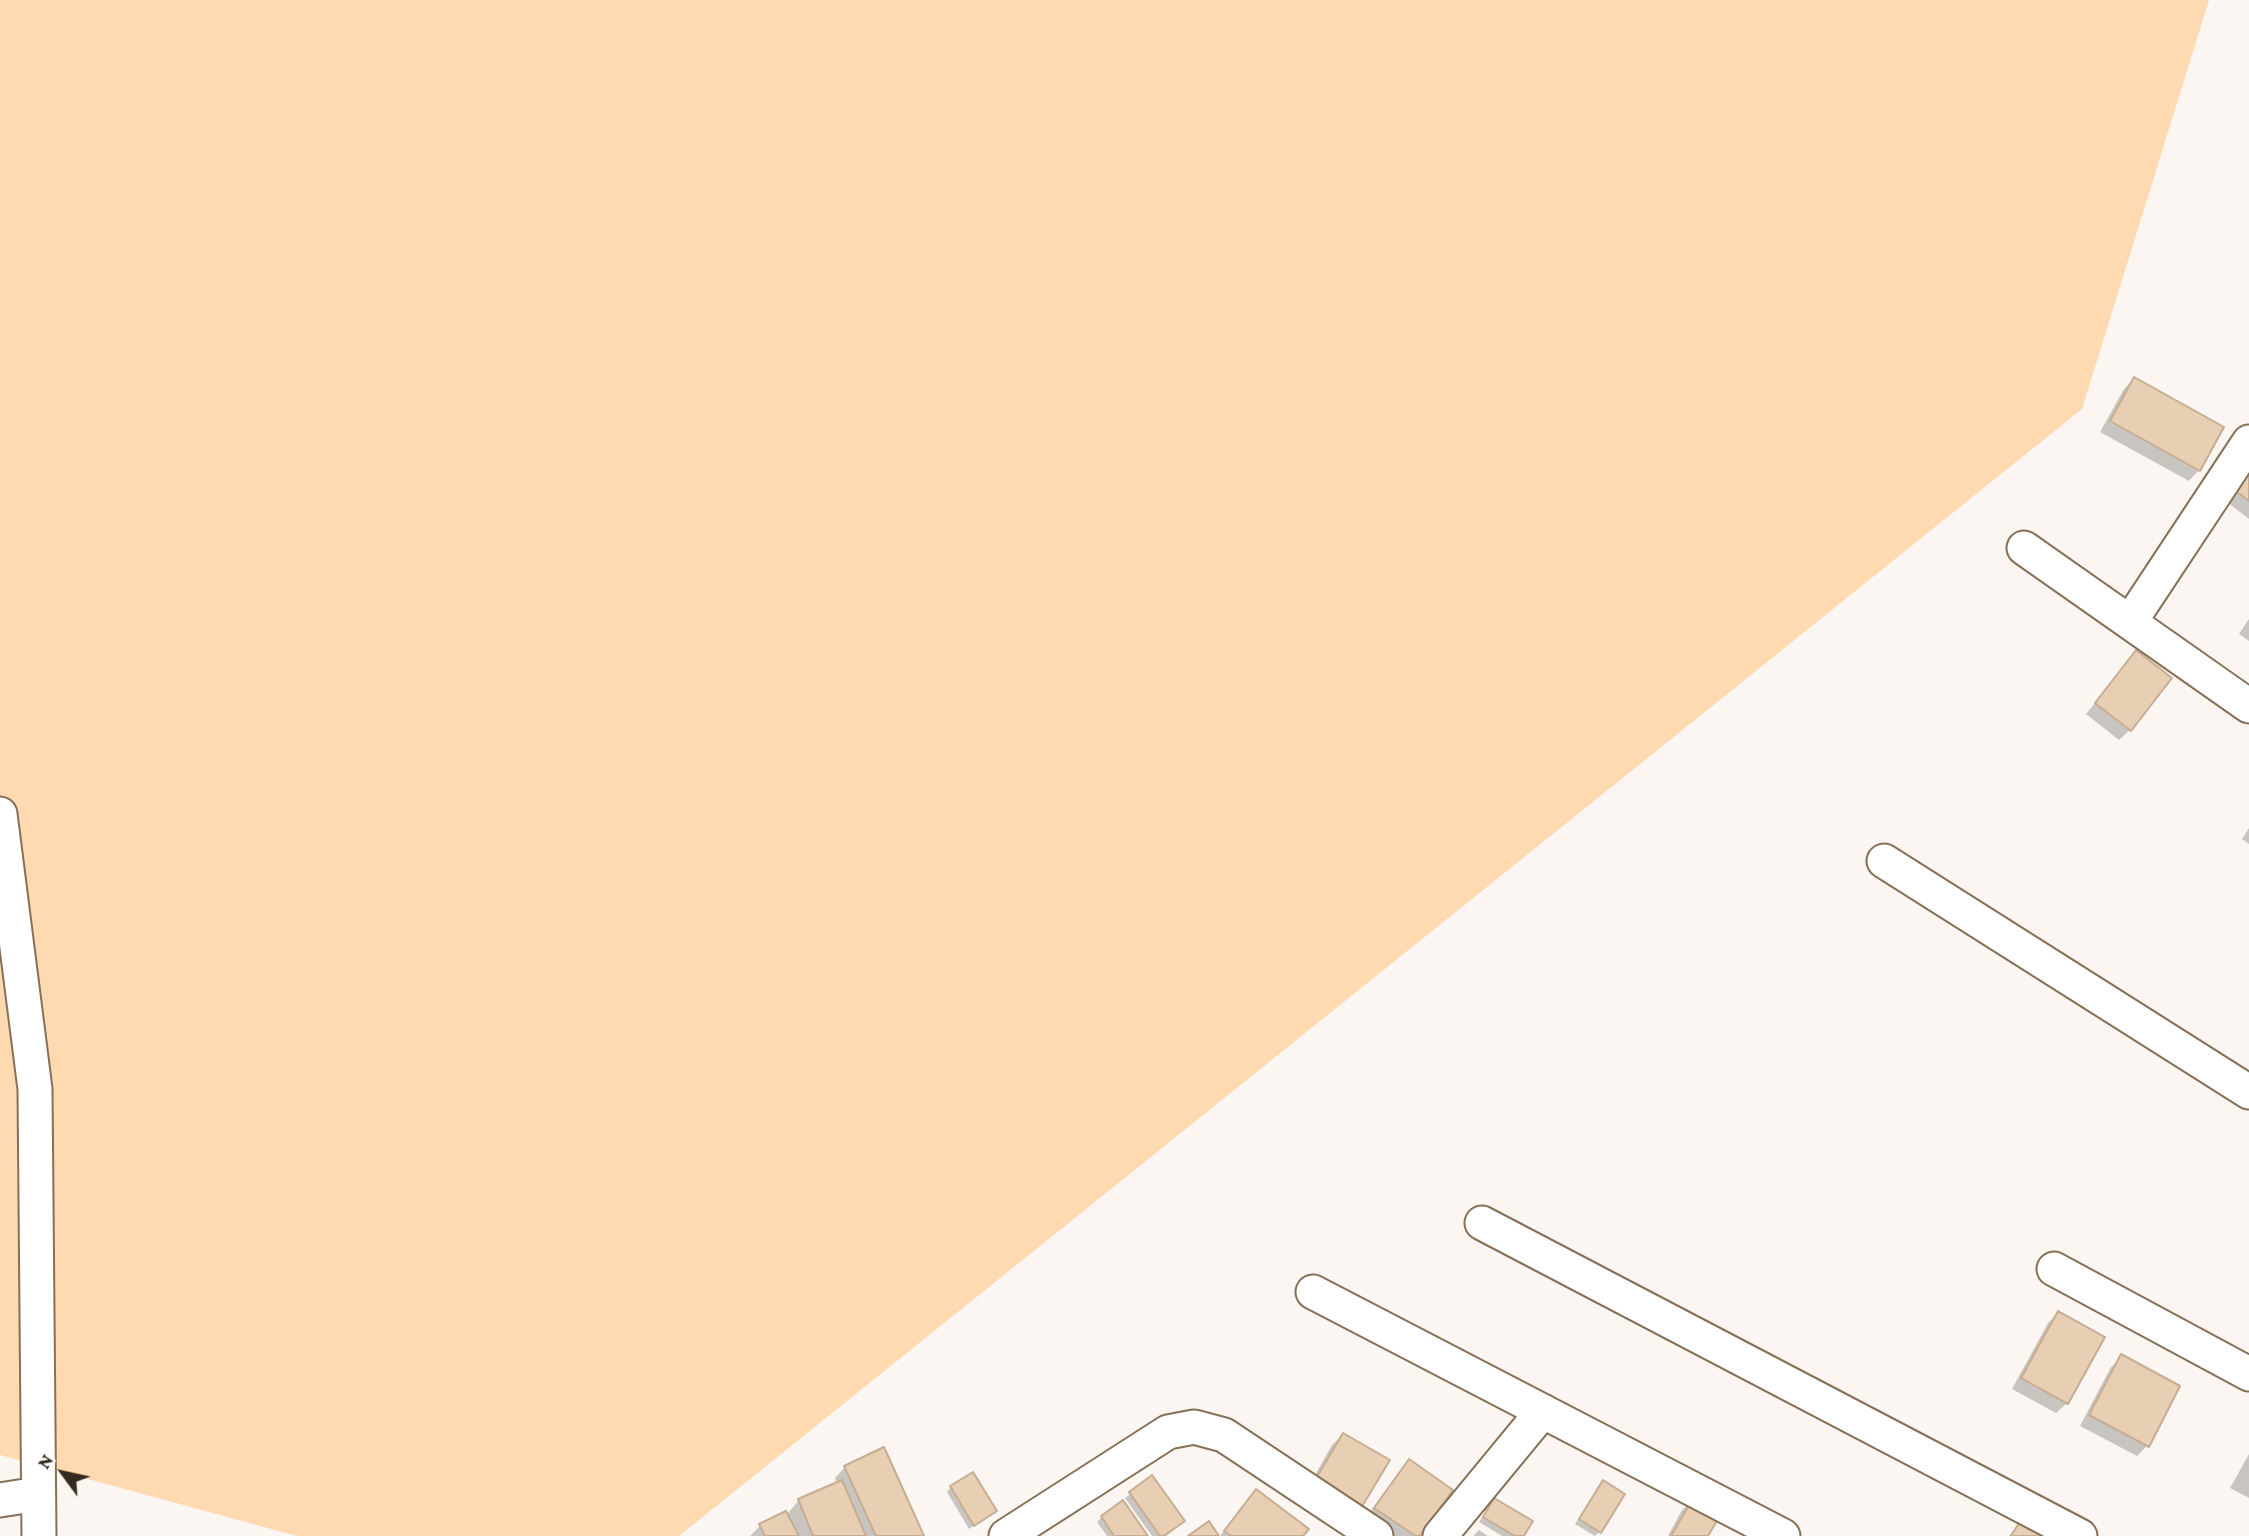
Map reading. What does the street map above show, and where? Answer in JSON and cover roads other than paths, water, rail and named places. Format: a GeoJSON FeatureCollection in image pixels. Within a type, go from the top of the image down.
{"type":"FeatureCollection","features":[{"type":"Feature","properties":{"kind":"street"},"geometry":{"type":"LineString","coordinates":[[2130,622],[2249,442]]}},
{"type":"Feature","properties":{"kind":"street"},"geometry":{"type":"LineString","coordinates":[[2025,548],[2249,706]]}},
{"type":"Feature","properties":{"kind":"street"},"geometry":{"type":"LineString","coordinates":[[0,814],[36,1089],[39,1536]]}},
{"type":"Feature","properties":{"kind":"street"},"geometry":{"type":"LineString","coordinates":[[1884,861],[2249,1092]]}},
{"type":"Feature","properties":{"kind":"street"},"geometry":{"type":"LineString","coordinates":[[1482,1223],[2080,1536]]}},
{"type":"Feature","properties":{"kind":"street"},"geometry":{"type":"LineString","coordinates":[[2054,1269],[2249,1374]]}},
{"type":"Feature","properties":{"kind":"street"},"geometry":{"type":"LineString","coordinates":[[1313,1292],[1783,1536]]}},
{"type":"Feature","properties":{"kind":"street"},"geometry":{"type":"LineString","coordinates":[[1440,1536],[1543,1411]]}},
{"type":"Feature","properties":{"kind":"street"},"geometry":{"type":"LineString","coordinates":[[1006,1536],[1168,1432],[1194,1427],[1224,1435],[1256,1454],[1368,1534]]}},
{"type":"Feature","properties":{"kind":"street"},"geometry":{"type":"LineString","coordinates":[[0,1500],[38,1494]]}}]}
